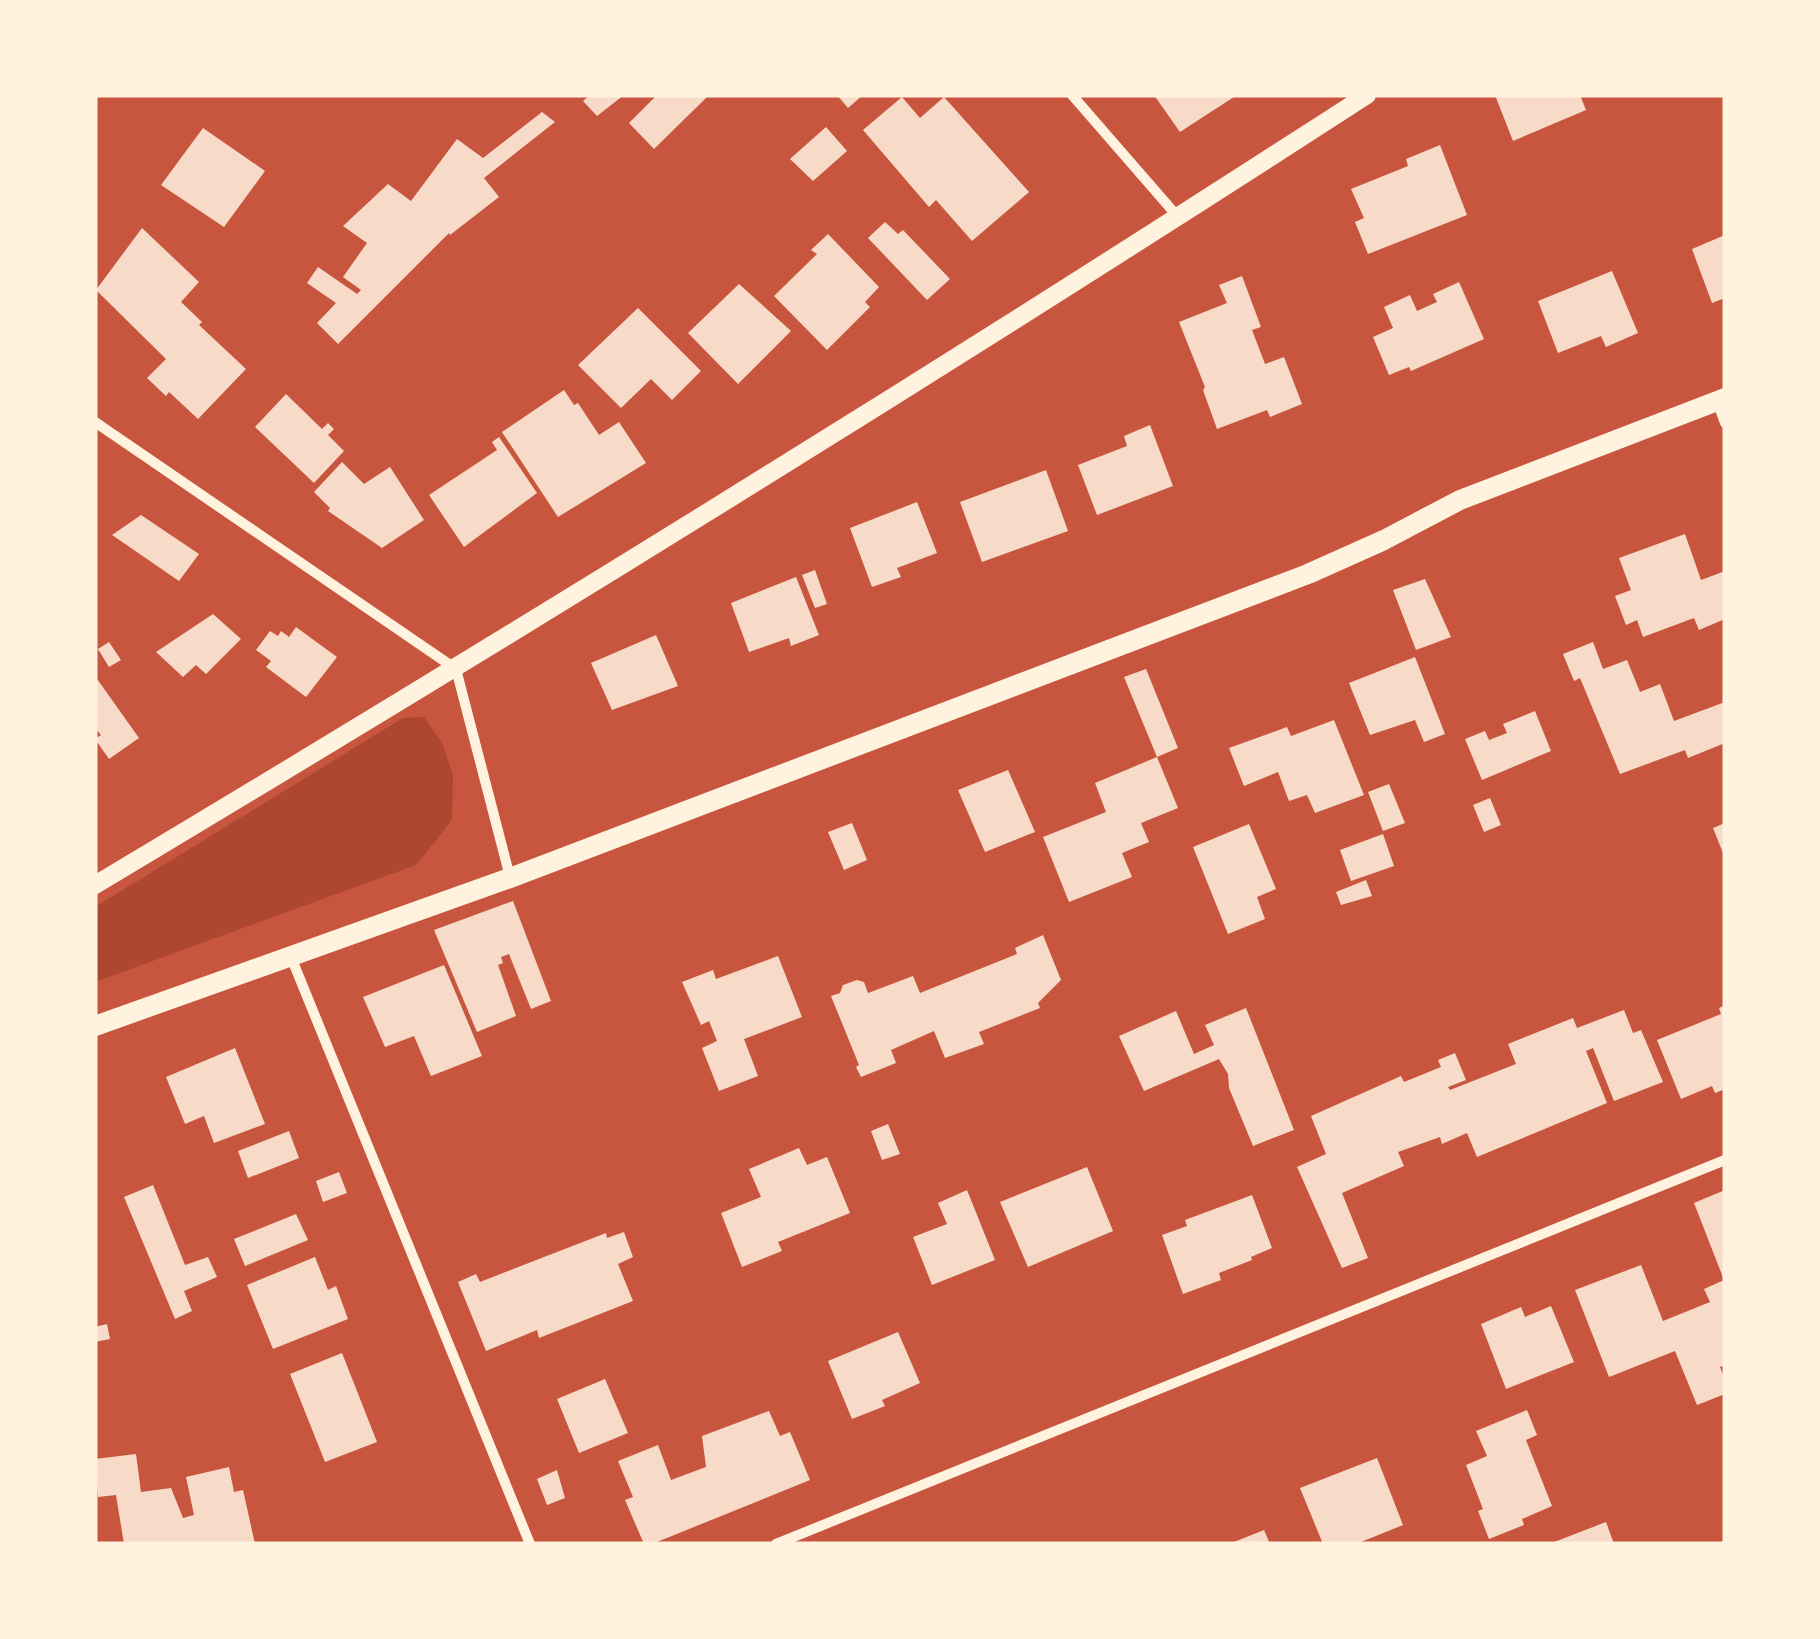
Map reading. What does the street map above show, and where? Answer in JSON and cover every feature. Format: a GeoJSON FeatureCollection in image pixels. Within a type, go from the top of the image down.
{"type":"FeatureCollection","features":[{"type":"Feature","properties":{"kind":"main road"},"geometry":{"type":"LineString","coordinates":[[95,1026],[510,878],[1308,574],[1460,500],[1721,400]]}},
{"type":"Feature","properties":{"kind":"street"},"geometry":{"type":"LineString","coordinates":[[1072,95],[1178,217]]}},
{"type":"Feature","properties":{"kind":"street"},"geometry":{"type":"LineString","coordinates":[[95,885],[456,669],[1367,95]]}},
{"type":"Feature","properties":{"kind":"street"},"geometry":{"type":"LineString","coordinates":[[1721,400],[1725,423]]}},
{"type":"Feature","properties":{"kind":"street"},"geometry":{"type":"LineString","coordinates":[[95,422],[456,669],[510,878]]}},
{"type":"Feature","properties":{"kind":"street"},"geometry":{"type":"LineString","coordinates":[[291,955],[530,1544]]}},
{"type":"Feature","properties":{"kind":"street"},"geometry":{"type":"LineString","coordinates":[[776,1544],[1725,1160]]}},
{"type":"Feature","properties":{"kind":"shaded area"},"geometry":{"type":"Polygon","coordinates":[[[424,717],[442,743],[453,775],[452,820],[416,865],[95,982],[95,907],[403,718],[424,717]]]}},
{"type":"Feature","properties":{"kind":"building"},"geometry":{"type":"Polygon","coordinates":[[[590,95],[624,95],[597,116],[583,101],[590,95]]]}},
{"type":"Feature","properties":{"kind":"building"},"geometry":{"type":"Polygon","coordinates":[[[657,95],[707,97],[654,149],[629,123],[657,95]]]}},
{"type":"Feature","properties":{"kind":"building"},"geometry":{"type":"Polygon","coordinates":[[[837,95],[863,95],[848,108],[837,95]]]}},
{"type":"Feature","properties":{"kind":"building"},"geometry":{"type":"Polygon","coordinates":[[[1154,95],[1237,95],[1180,132],[1154,95]]]}},
{"type":"Feature","properties":{"kind":"building"},"geometry":{"type":"Polygon","coordinates":[[[1495,95],[1580,95],[1586,110],[1513,141],[1495,95]]]}},
{"type":"Feature","properties":{"kind":"building"},"geometry":{"type":"Polygon","coordinates":[[[902,97],[920,118],[944,97],[1029,192],[972,241],[936,200],[929,207],[863,130],[902,97]]]}},
{"type":"Feature","properties":{"kind":"building"},"geometry":{"type":"Polygon","coordinates":[[[542,112],[555,122],[484,178],[499,197],[449,233],[338,344],[317,323],[336,303],[307,283],[318,267],[357,294],[361,290],[343,277],[367,243],[343,226],[388,184],[411,201],[457,139],[483,158],[542,112]]]}},
{"type":"Feature","properties":{"kind":"building"},"geometry":{"type":"Polygon","coordinates":[[[826,127],[847,151],[813,181],[790,159],[826,127]]]}},
{"type":"Feature","properties":{"kind":"building"},"geometry":{"type":"Polygon","coordinates":[[[203,128],[265,171],[224,227],[161,185],[203,128]]]}},
{"type":"Feature","properties":{"kind":"building"},"geometry":{"type":"Polygon","coordinates":[[[1440,145],[1467,215],[1368,254],[1355,222],[1364,218],[1351,189],[1408,166],[1406,159],[1440,145]]]}},
{"type":"Feature","properties":{"kind":"building"},"geometry":{"type":"Polygon","coordinates":[[[885,222],[898,234],[903,230],[950,279],[927,300],[868,238],[885,222]]]}},
{"type":"Feature","properties":{"kind":"building"},"geometry":{"type":"Polygon","coordinates":[[[142,228],[199,282],[181,302],[202,322],[199,325],[246,369],[198,419],[147,378],[166,359],[96,290],[142,228]]]}},
{"type":"Feature","properties":{"kind":"building"},"geometry":{"type":"Polygon","coordinates":[[[828,234],[879,287],[865,302],[870,307],[827,350],[774,296],[817,254],[811,250],[828,234]]]}},
{"type":"Feature","properties":{"kind":"building"},"geometry":{"type":"Polygon","coordinates":[[[1725,235],[1725,298],[1712,303],[1692,249],[1725,235]]]}},
{"type":"Feature","properties":{"kind":"building"},"geometry":{"type":"Polygon","coordinates":[[[1612,271],[1638,333],[1606,347],[1601,336],[1558,353],[1538,301],[1612,271]]]}},
{"type":"Feature","properties":{"kind":"building"},"geometry":{"type":"Polygon","coordinates":[[[1242,276],[1261,327],[1252,330],[1265,364],[1284,357],[1302,404],[1270,417],[1267,410],[1217,429],[1179,322],[1227,303],[1219,285],[1242,276]]]}},
{"type":"Feature","properties":{"kind":"building"},"geometry":{"type":"Polygon","coordinates":[[[1459,282],[1484,339],[1411,371],[1409,367],[1389,375],[1373,337],[1393,328],[1384,307],[1410,295],[1417,311],[1437,302],[1433,294],[1459,282]]]}},
{"type":"Feature","properties":{"kind":"building"},"geometry":{"type":"Polygon","coordinates":[[[739,284],[791,331],[738,384],[688,333],[739,284]]]}},
{"type":"Feature","properties":{"kind":"building"},"geometry":{"type":"Polygon","coordinates":[[[638,308],[701,371],[672,400],[651,379],[621,408],[578,365],[638,308]]]}},
{"type":"Feature","properties":{"kind":"building"},"geometry":{"type":"Polygon","coordinates":[[[564,390],[574,405],[578,403],[599,435],[619,422],[646,463],[558,517],[502,432],[564,390]]]}},
{"type":"Feature","properties":{"kind":"building"},"geometry":{"type":"Polygon","coordinates":[[[286,394],[322,429],[328,423],[334,429],[328,435],[344,451],[314,483],[255,427],[286,394]]]}},
{"type":"Feature","properties":{"kind":"building"},"geometry":{"type":"Polygon","coordinates":[[[1150,425],[1173,486],[1097,515],[1078,465],[1127,446],[1124,436],[1150,425]]]}},
{"type":"Feature","properties":{"kind":"building"},"geometry":{"type":"Polygon","coordinates":[[[499,437],[537,493],[464,547],[429,495],[497,450],[492,442],[499,437]]]}},
{"type":"Feature","properties":{"kind":"building"},"geometry":{"type":"Polygon","coordinates":[[[342,462],[364,484],[390,467],[424,520],[382,548],[328,511],[330,508],[314,492],[342,462]]]}},
{"type":"Feature","properties":{"kind":"building"},"geometry":{"type":"Polygon","coordinates":[[[1046,470],[1068,531],[982,562],[960,502],[1046,470]]]}},
{"type":"Feature","properties":{"kind":"building"},"geometry":{"type":"Polygon","coordinates":[[[917,502],[937,553],[897,568],[901,577],[872,587],[850,528],[917,502]]]}},
{"type":"Feature","properties":{"kind":"building"},"geometry":{"type":"Polygon","coordinates":[[[141,515],[199,554],[179,581],[112,535],[141,515]]]}},
{"type":"Feature","properties":{"kind":"building"},"geometry":{"type":"Polygon","coordinates":[[[1685,534],[1701,580],[1725,571],[1725,619],[1699,630],[1694,618],[1643,637],[1637,620],[1626,625],[1615,596],[1631,590],[1619,558],[1685,534]]]}},
{"type":"Feature","properties":{"kind":"building"},"geometry":{"type":"Polygon","coordinates":[[[815,570],[827,604],[815,608],[802,575],[815,570]]]}},
{"type":"Feature","properties":{"kind":"building"},"geometry":{"type":"Polygon","coordinates":[[[796,577],[819,635],[791,646],[789,638],[749,652],[731,603],[796,577]]]}},
{"type":"Feature","properties":{"kind":"building"},"geometry":{"type":"Polygon","coordinates":[[[1425,579],[1451,637],[1416,650],[1393,590],[1425,579]]]}},
{"type":"Feature","properties":{"kind":"building"},"geometry":{"type":"Polygon","coordinates":[[[213,614],[241,639],[206,674],[196,665],[183,677],[156,652],[213,614]]]}},
{"type":"Feature","properties":{"kind":"building"},"geometry":{"type":"Polygon","coordinates":[[[296,627],[337,657],[306,697],[266,667],[271,661],[256,650],[270,631],[278,636],[281,631],[289,637],[296,627]]]}},
{"type":"Feature","properties":{"kind":"building"},"geometry":{"type":"Polygon","coordinates":[[[656,635],[678,686],[612,710],[591,663],[656,635]]]}},
{"type":"Feature","properties":{"kind":"building"},"geometry":{"type":"Polygon","coordinates":[[[109,642],[121,660],[109,667],[98,649],[109,642]]]}},
{"type":"Feature","properties":{"kind":"building"},"geometry":{"type":"Polygon","coordinates":[[[1593,642],[1603,669],[1627,660],[1640,692],[1660,684],[1674,721],[1725,702],[1725,743],[1688,758],[1685,750],[1620,774],[1580,678],[1574,681],[1563,654],[1593,642]]]}},
{"type":"Feature","properties":{"kind":"building"},"geometry":{"type":"Polygon","coordinates":[[[1415,657],[1445,734],[1424,742],[1415,720],[1370,735],[1349,683],[1415,657]]]}},
{"type":"Feature","properties":{"kind":"building"},"geometry":{"type":"Polygon","coordinates":[[[1146,669],[1178,748],[1157,757],[1124,677],[1146,669]]]}},
{"type":"Feature","properties":{"kind":"building"},"geometry":{"type":"Polygon","coordinates":[[[95,676],[139,738],[109,759],[95,739],[101,735],[95,728],[95,676]]]}},
{"type":"Feature","properties":{"kind":"building"},"geometry":{"type":"Polygon","coordinates":[[[1535,711],[1551,751],[1482,780],[1465,739],[1485,731],[1489,740],[1507,733],[1503,724],[1535,711]]]}},
{"type":"Feature","properties":{"kind":"building"},"geometry":{"type":"Polygon","coordinates":[[[1334,720],[1364,795],[1315,813],[1307,795],[1289,801],[1278,772],[1244,786],[1229,748],[1287,727],[1291,736],[1334,720]]]}},
{"type":"Feature","properties":{"kind":"building"},"geometry":{"type":"Polygon","coordinates":[[[1157,757],[1178,808],[1141,823],[1149,842],[1122,853],[1132,877],[1069,902],[1043,837],[1106,812],[1095,783],[1157,757]]]}},
{"type":"Feature","properties":{"kind":"building"},"geometry":{"type":"Polygon","coordinates":[[[1008,770],[1035,832],[985,852],[958,790],[1008,770]]]}},
{"type":"Feature","properties":{"kind":"building"},"geometry":{"type":"Polygon","coordinates":[[[1389,784],[1405,823],[1383,831],[1368,792],[1389,784]]]}},
{"type":"Feature","properties":{"kind":"building"},"geometry":{"type":"Polygon","coordinates":[[[1490,798],[1501,825],[1484,832],[1473,805],[1490,798]]]}},
{"type":"Feature","properties":{"kind":"building"},"geometry":{"type":"Polygon","coordinates":[[[852,823],[867,860],[844,870],[828,832],[852,823]]]}},
{"type":"Feature","properties":{"kind":"building"},"geometry":{"type":"Polygon","coordinates":[[[1725,823],[1725,858],[1713,828],[1725,823]]]}},
{"type":"Feature","properties":{"kind":"building"},"geometry":{"type":"Polygon","coordinates":[[[1249,824],[1276,889],[1257,897],[1265,919],[1228,934],[1193,847],[1249,824]]]}},
{"type":"Feature","properties":{"kind":"building"},"geometry":{"type":"Polygon","coordinates":[[[1383,834],[1394,866],[1351,881],[1340,850],[1383,834]]]}},
{"type":"Feature","properties":{"kind":"building"},"geometry":{"type":"Polygon","coordinates":[[[1366,880],[1372,896],[1341,905],[1336,892],[1366,880]]]}},
{"type":"Feature","properties":{"kind":"building"},"geometry":{"type":"Polygon","coordinates":[[[513,901],[551,1001],[531,1009],[509,954],[501,957],[503,963],[498,965],[516,1016],[477,1032],[434,930],[513,901]]]}},
{"type":"Feature","properties":{"kind":"building"},"geometry":{"type":"Polygon","coordinates":[[[1043,935],[1061,980],[1038,1003],[1040,1008],[979,1032],[984,1044],[945,1058],[934,1031],[891,1050],[896,1063],[861,1077],[831,996],[840,993],[843,985],[864,982],[868,993],[913,976],[920,993],[1017,954],[1015,948],[1043,935]]]}},
{"type":"Feature","properties":{"kind":"building"},"geometry":{"type":"Polygon","coordinates":[[[778,956],[802,1017],[744,1039],[758,1076],[719,1091],[702,1048],[717,1041],[709,1021],[701,1025],[682,982],[713,970],[716,979],[778,956]]]}},
{"type":"Feature","properties":{"kind":"building"},"geometry":{"type":"Polygon","coordinates":[[[444,965],[482,1056],[431,1076],[414,1036],[385,1047],[363,997],[444,965]]]}},
{"type":"Feature","properties":{"kind":"building"},"geometry":{"type":"Polygon","coordinates":[[[1725,1005],[1725,1089],[1715,1093],[1712,1086],[1681,1099],[1657,1040],[1721,1014],[1719,1008],[1725,1005]]]}},
{"type":"Feature","properties":{"kind":"building"},"geometry":{"type":"Polygon","coordinates":[[[1246,1008],[1294,1130],[1253,1146],[1219,1059],[1144,1091],[1119,1036],[1176,1011],[1194,1054],[1214,1045],[1205,1025],[1246,1008]]]}},
{"type":"Feature","properties":{"kind":"building"},"geometry":{"type":"Polygon","coordinates":[[[1624,1010],[1633,1033],[1641,1030],[1663,1082],[1614,1101],[1593,1048],[1586,1051],[1607,1103],[1477,1157],[1467,1133],[1442,1144],[1440,1137],[1398,1152],[1404,1166],[1342,1193],[1368,1258],[1342,1268],[1297,1167],[1326,1154],[1311,1116],[1401,1076],[1404,1082],[1441,1067],[1438,1060],[1455,1053],[1466,1080],[1448,1087],[1450,1090],[1516,1064],[1508,1044],[1573,1018],[1577,1028],[1624,1010]]]}},
{"type":"Feature","properties":{"kind":"building"},"geometry":{"type":"Polygon","coordinates":[[[235,1048],[265,1124],[214,1143],[204,1116],[185,1124],[166,1077],[235,1048]]]}},
{"type":"Feature","properties":{"kind":"building"},"geometry":{"type":"Polygon","coordinates":[[[888,1124],[900,1154],[882,1160],[871,1131],[888,1124]]]}},
{"type":"Feature","properties":{"kind":"building"},"geometry":{"type":"Polygon","coordinates":[[[289,1131],[299,1158],[248,1178],[238,1151],[289,1131]]]}},
{"type":"Feature","properties":{"kind":"building"},"geometry":{"type":"Polygon","coordinates":[[[799,1148],[807,1165],[827,1157],[850,1213],[778,1242],[782,1251],[742,1267],[721,1213],[761,1197],[749,1169],[799,1148]]]}},
{"type":"Feature","properties":{"kind":"building"},"geometry":{"type":"Polygon","coordinates":[[[1087,1167],[1113,1231],[1028,1267],[1000,1202],[1087,1167]]]}},
{"type":"Feature","properties":{"kind":"building"},"geometry":{"type":"Polygon","coordinates":[[[339,1172],[347,1193],[323,1202],[316,1181],[339,1172]]]}},
{"type":"Feature","properties":{"kind":"building"},"geometry":{"type":"Polygon","coordinates":[[[153,1185],[185,1265],[208,1257],[217,1277],[184,1291],[192,1311],[175,1319],[124,1197],[153,1185]]]}},
{"type":"Feature","properties":{"kind":"building"},"geometry":{"type":"Polygon","coordinates":[[[967,1190],[995,1260],[932,1285],[913,1237],[947,1224],[938,1203],[967,1190]]]}},
{"type":"Feature","properties":{"kind":"building"},"geometry":{"type":"Polygon","coordinates":[[[1725,1190],[1725,1365],[1720,1367],[1725,1394],[1697,1405],[1675,1351],[1609,1377],[1575,1290],[1641,1265],[1663,1321],[1710,1302],[1704,1289],[1724,1280],[1694,1203],[1725,1190]]]}},
{"type":"Feature","properties":{"kind":"building"},"geometry":{"type":"Polygon","coordinates":[[[1252,1195],[1272,1248],[1219,1273],[1221,1280],[1183,1294],[1162,1235],[1187,1226],[1185,1220],[1252,1195]]]}},
{"type":"Feature","properties":{"kind":"building"},"geometry":{"type":"Polygon","coordinates":[[[296,1214],[308,1240],[245,1266],[234,1239],[296,1214]]]}},
{"type":"Feature","properties":{"kind":"building"},"geometry":{"type":"Polygon","coordinates":[[[624,1232],[633,1257],[618,1264],[633,1301],[539,1338],[537,1330],[486,1351],[458,1282],[476,1274],[480,1282],[606,1233],[607,1238],[624,1232]]]}},
{"type":"Feature","properties":{"kind":"building"},"geometry":{"type":"Polygon","coordinates":[[[315,1257],[328,1290],[336,1286],[348,1319],[273,1349],[247,1285],[315,1257]]]}},
{"type":"Feature","properties":{"kind":"building"},"geometry":{"type":"Polygon","coordinates":[[[1551,1306],[1574,1362],[1506,1389],[1481,1324],[1521,1307],[1525,1317],[1551,1306]]]}},
{"type":"Feature","properties":{"kind":"building"},"geometry":{"type":"Polygon","coordinates":[[[107,1324],[110,1339],[95,1342],[95,1327],[107,1324]]]}},
{"type":"Feature","properties":{"kind":"building"},"geometry":{"type":"Polygon","coordinates":[[[898,1332],[920,1383],[882,1400],[885,1406],[852,1419],[828,1361],[898,1332]]]}},
{"type":"Feature","properties":{"kind":"building"},"geometry":{"type":"Polygon","coordinates":[[[342,1353],[377,1442],[325,1462],[290,1374],[342,1353]]]}},
{"type":"Feature","properties":{"kind":"building"},"geometry":{"type":"Polygon","coordinates":[[[605,1379],[628,1433],[579,1453],[557,1399],[605,1379]]]}},
{"type":"Feature","properties":{"kind":"building"},"geometry":{"type":"Polygon","coordinates":[[[1527,1410],[1537,1435],[1526,1440],[1552,1506],[1522,1519],[1524,1525],[1489,1539],[1478,1511],[1483,1509],[1466,1465],[1487,1456],[1476,1431],[1527,1410]]]}},
{"type":"Feature","properties":{"kind":"building"},"geometry":{"type":"Polygon","coordinates":[[[769,1411],[780,1436],[790,1432],[810,1480],[644,1544],[625,1500],[633,1497],[618,1461],[658,1445],[671,1480],[706,1467],[702,1436],[769,1411]]]}},
{"type":"Feature","properties":{"kind":"building"},"geometry":{"type":"Polygon","coordinates":[[[136,1454],[141,1492],[171,1488],[183,1518],[194,1515],[186,1477],[229,1467],[234,1492],[243,1490],[255,1544],[124,1544],[116,1495],[98,1497],[95,1459],[136,1454]]]}},
{"type":"Feature","properties":{"kind":"building"},"geometry":{"type":"Polygon","coordinates":[[[1377,1458],[1403,1525],[1356,1544],[1323,1544],[1300,1488],[1377,1458]]]}},
{"type":"Feature","properties":{"kind":"building"},"geometry":{"type":"Polygon","coordinates":[[[557,1470],[565,1498],[547,1505],[537,1479],[557,1470]]]}},
{"type":"Feature","properties":{"kind":"building"},"geometry":{"type":"Polygon","coordinates":[[[1606,1522],[1614,1544],[1549,1544],[1606,1522]]]}},
{"type":"Feature","properties":{"kind":"building"},"geometry":{"type":"Polygon","coordinates":[[[1264,1530],[1270,1544],[1229,1544],[1264,1530]]]}}]}
